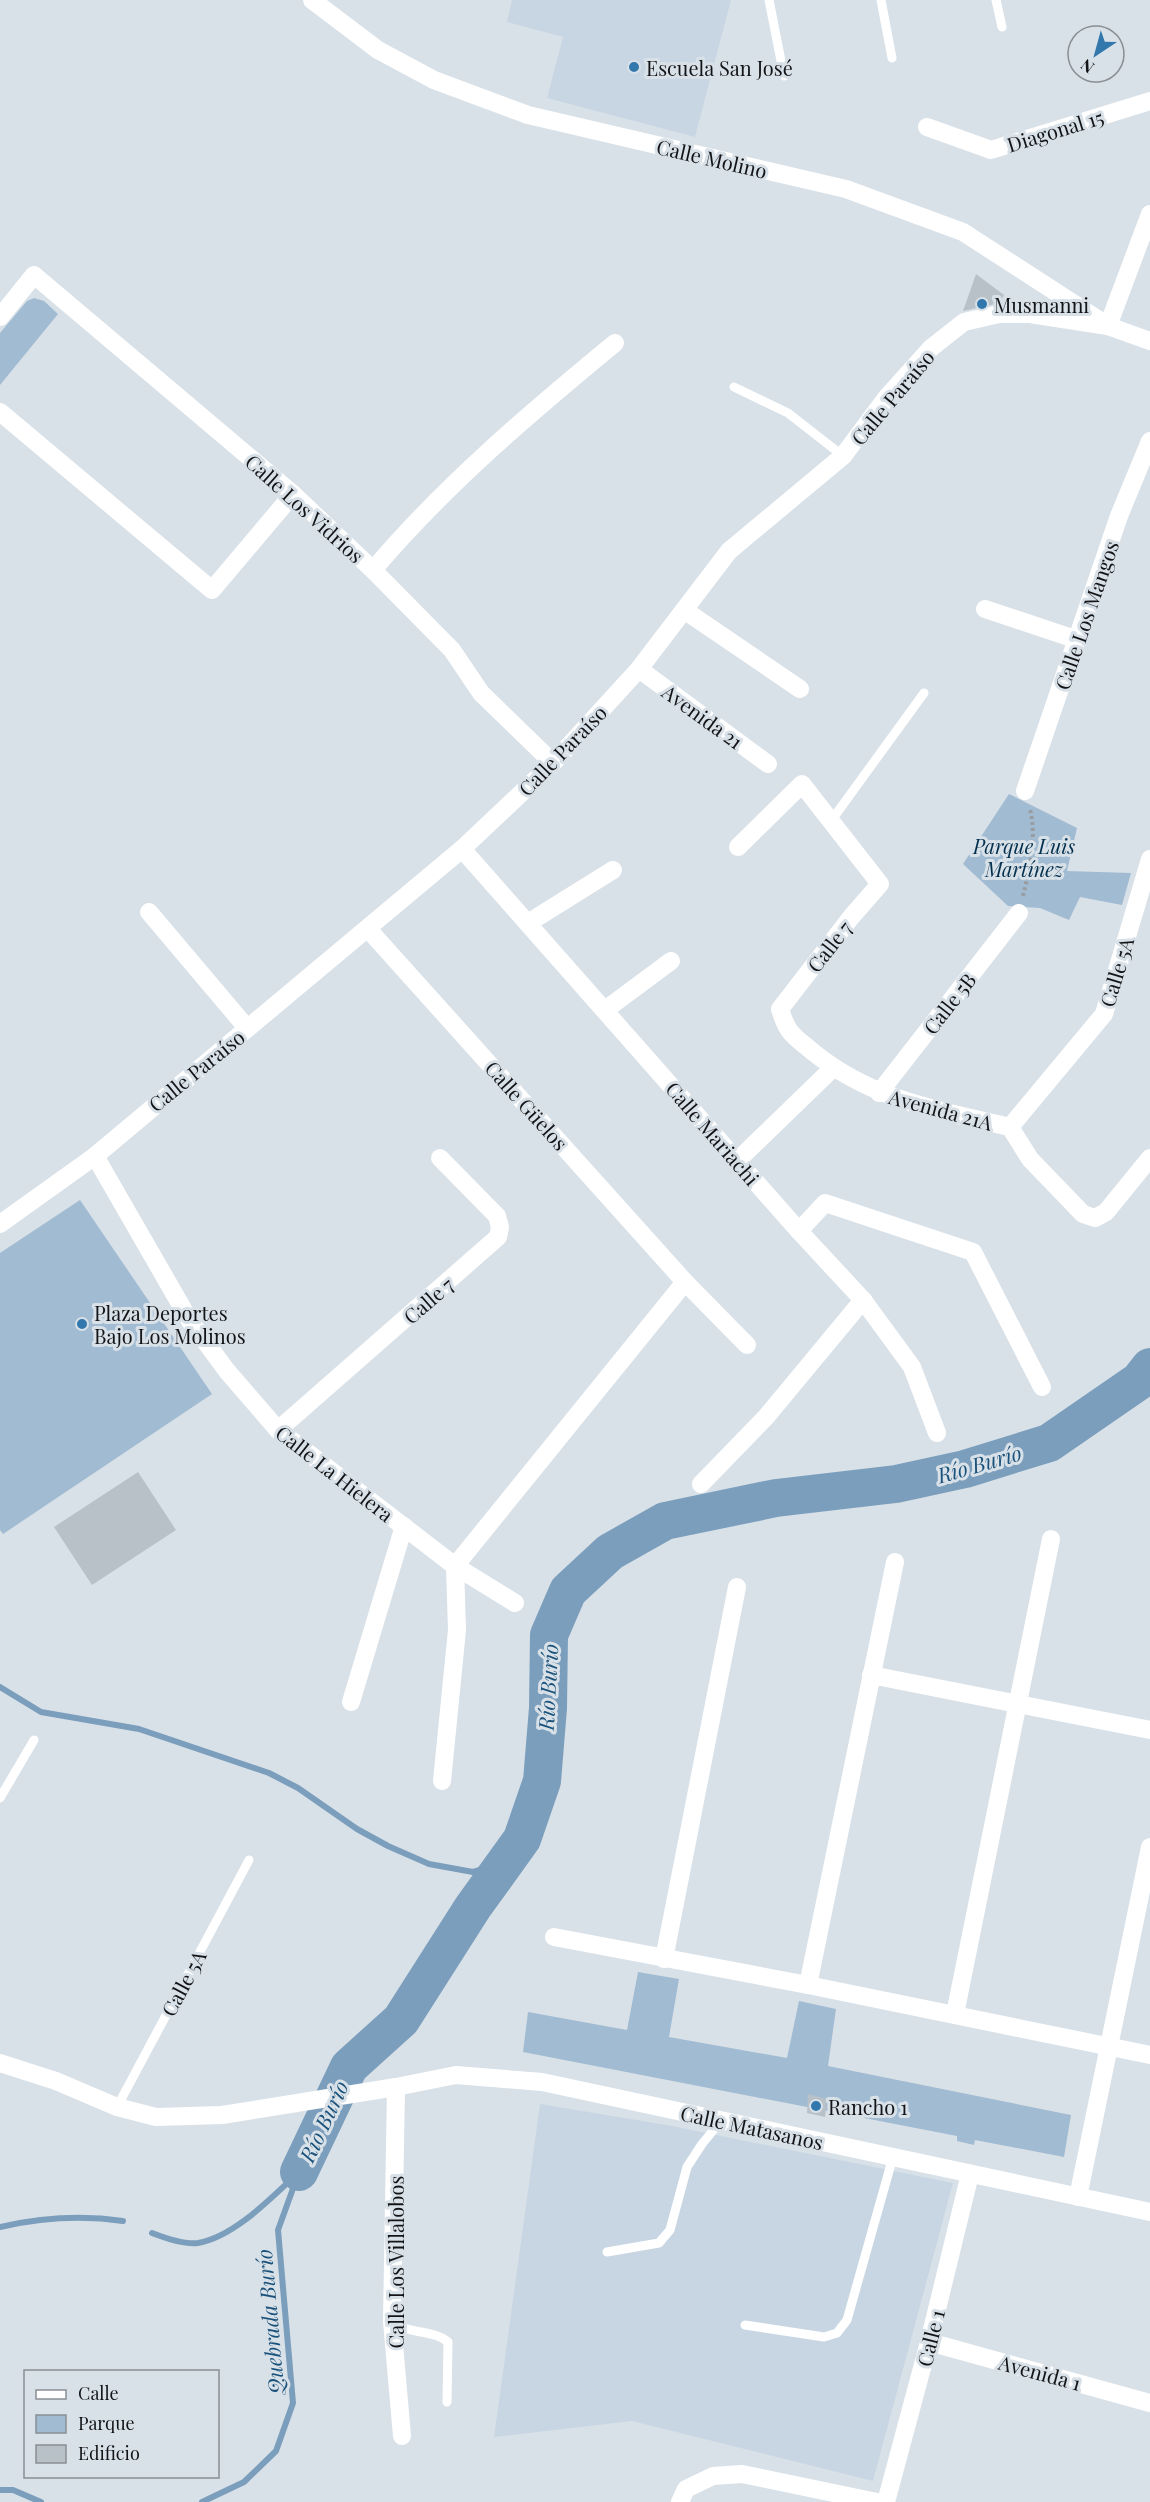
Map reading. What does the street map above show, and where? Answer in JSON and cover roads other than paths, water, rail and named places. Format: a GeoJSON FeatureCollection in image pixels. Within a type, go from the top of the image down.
{"type":"FeatureCollection","features":[{"type":"Feature","properties":{"kind":"street","name":"Calle Molino"},"geometry":{"type":"LineString","coordinates":[[312,0],[378,50],[425,75],[528,115],[846,189],[963,232],[1108,326]]}},
{"type":"Feature","properties":{"kind":"street","name":"Diagonal 15"},"geometry":{"type":"LineString","coordinates":[[927,127],[990,150],[1150,101]]}},
{"type":"Feature","properties":{"kind":"street"},"geometry":{"type":"LineString","coordinates":[[1150,214],[1108,326],[1150,341]]}},
{"type":"Feature","properties":{"kind":"street","name":"Calle Los Vidrios"},"geometry":{"type":"LineString","coordinates":[[0,317],[34,275],[293,494],[374,570],[452,650],[480,693],[553,763]]}},
{"type":"Feature","properties":{"kind":"street","name":"Calle Paraíso"},"geometry":{"type":"LineString","coordinates":[[0,1224],[95,1156],[462,849],[553,763],[639,669],[729,551],[843,456],[886,397],[931,348],[964,322],[999,314],[1030,314],[1108,326]]}},
{"type":"Feature","properties":{"kind":"street"},"geometry":{"type":"LineString","coordinates":[[374,570],[398,541],[520,421],[615,343]]}},
{"type":"Feature","properties":{"kind":"street"},"geometry":{"type":"LineString","coordinates":[[0,412],[212,590],[293,494]]}},
{"type":"Feature","properties":{"kind":"street","name":"Calle Los Mangos"},"geometry":{"type":"LineString","coordinates":[[1025,790],[1119,516],[1150,441]]}},
{"type":"Feature","properties":{"kind":"street"},"geometry":{"type":"LineString","coordinates":[[985,609],[1078,640]]}},
{"type":"Feature","properties":{"kind":"street"},"geometry":{"type":"LineString","coordinates":[[684,610],[800,689]]}},
{"type":"Feature","properties":{"kind":"street","name":"Avenida 21"},"geometry":{"type":"LineString","coordinates":[[639,669],[768,764]]}},
{"type":"Feature","properties":{"kind":"street"},"geometry":{"type":"LineString","coordinates":[[738,847],[802,784],[831,821]]}},
{"type":"Feature","properties":{"kind":"street","name":"Calle 7"},"geometry":{"type":"LineString","coordinates":[[780,1009],[852,916],[880,884],[831,821]]}},
{"type":"Feature","properties":{"kind":"street","name":"Calle Mariachi"},"geometry":{"type":"LineString","coordinates":[[462,849],[799,1231],[863,1300],[912,1367],[937,1433]]}},
{"type":"Feature","properties":{"kind":"street","name":"Calle 5A"},"geometry":{"type":"LineString","coordinates":[[1010,1127],[1104,1014],[1150,860]]}},
{"type":"Feature","properties":{"kind":"street"},"geometry":{"type":"LineString","coordinates":[[528,923],[613,870]]}},
{"type":"Feature","properties":{"kind":"street"},"geometry":{"type":"LineString","coordinates":[[149,912],[247,1028]]}},
{"type":"Feature","properties":{"kind":"street","name":"Calle 5B"},"geometry":{"type":"LineString","coordinates":[[879,1093],[1019,913]]}},
{"type":"Feature","properties":{"kind":"street","name":"Calle Güelos"},"geometry":{"type":"LineString","coordinates":[[368,929],[685,1282],[747,1345]]}},
{"type":"Feature","properties":{"kind":"street"},"geometry":{"type":"LineString","coordinates":[[605,1010],[671,961]]}},
{"type":"Feature","properties":{"kind":"street","name":"Avenida 21A"},"geometry":{"type":"LineString","coordinates":[[780,1009],[787,1030],[833,1068],[879,1093],[905,1102],[1010,1127],[1038,1167],[1083,1214],[1095,1218],[1106,1212],[1150,1158]]}},
{"type":"Feature","properties":{"kind":"street"},"geometry":{"type":"LineString","coordinates":[[738,1160],[833,1068]]}},
{"type":"Feature","properties":{"kind":"street","name":"Calle La Hielera"},"geometry":{"type":"LineString","coordinates":[[95,1156],[190,1321],[226,1371],[278,1430],[455,1566],[515,1603]]}},
{"type":"Feature","properties":{"kind":"street","name":"Calle 7"},"geometry":{"type":"LineString","coordinates":[[278,1430],[498,1237],[500,1227],[497,1216],[440,1158]]}},
{"type":"Feature","properties":{"kind":"street"},"geometry":{"type":"LineString","coordinates":[[799,1231],[825,1203],[973,1252],[1042,1387]]}},
{"type":"Feature","properties":{"kind":"street"},"geometry":{"type":"LineString","coordinates":[[442,1781],[458,1630],[455,1566],[685,1282]]}},
{"type":"Feature","properties":{"kind":"street"},"geometry":{"type":"LineString","coordinates":[[701,1484],[766,1417],[863,1300]]}},
{"type":"Feature","properties":{"kind":"street"},"geometry":{"type":"LineString","coordinates":[[351,1702],[404,1526]]}},
{"type":"Feature","properties":{"kind":"street"},"geometry":{"type":"LineString","coordinates":[[955,2014],[1051,1539]]}},
{"type":"Feature","properties":{"kind":"street"},"geometry":{"type":"LineString","coordinates":[[808,1984],[895,1562]]}},
{"type":"Feature","properties":{"kind":"street"},"geometry":{"type":"LineString","coordinates":[[664,1959],[737,1587]]}},
{"type":"Feature","properties":{"kind":"street"},"geometry":{"type":"LineString","coordinates":[[871,1675],[1150,1730]]}},
{"type":"Feature","properties":{"kind":"street"},"geometry":{"type":"LineString","coordinates":[[1078,2197],[1150,1846]]}},
{"type":"Feature","properties":{"kind":"street"},"geometry":{"type":"LineString","coordinates":[[554,1937],[808,1984],[1150,2055]]}},
{"type":"Feature","properties":{"kind":"street"},"geometry":{"type":"LineString","coordinates":[[0,2063],[56,2081],[117,2107]]}},
{"type":"Feature","properties":{"kind":"street","name":"Calle Matasanos"},"geometry":{"type":"LineString","coordinates":[[117,2107],[156,2117],[222,2115],[456,2075],[508,2078],[542,2082],[1150,2212]]}},
{"type":"Feature","properties":{"kind":"street","name":"Calle Los Villalobos"},"geometry":{"type":"LineString","coordinates":[[396,2087],[392,2321],[402,2436]]}},
{"type":"Feature","properties":{"kind":"street","name":"Calle 1"},"geometry":{"type":"LineString","coordinates":[[886,2502],[929,2342],[970,2174]]}},
{"type":"Feature","properties":{"kind":"street","name":"Avenida 1"},"geometry":{"type":"LineString","coordinates":[[929,2342],[1150,2403]]}},
{"type":"Feature","properties":{"kind":"street"},"geometry":{"type":"LineString","coordinates":[[683,2495],[713,2476],[742,2474],[877,2502]]}},
{"type":"Feature","properties":{"kind":"lane"},"geometry":{"type":"LineString","coordinates":[[769,0],[784,76]]}},
{"type":"Feature","properties":{"kind":"lane"},"geometry":{"type":"LineString","coordinates":[[881,0],[892,58]]}},
{"type":"Feature","properties":{"kind":"lane"},"geometry":{"type":"LineString","coordinates":[[996,0],[1002,27]]}},
{"type":"Feature","properties":{"kind":"lane"},"geometry":{"type":"LineString","coordinates":[[735,387],[788,412],[843,456]]}},
{"type":"Feature","properties":{"kind":"lane"},"geometry":{"type":"LineString","coordinates":[[831,821],[924,693]]}},
{"type":"Feature","properties":{"kind":"lane"},"geometry":{"type":"LineString","coordinates":[[0,1798],[34,1740]]}},
{"type":"Feature","properties":{"kind":"lane","name":"Calle 5A"},"geometry":{"type":"LineString","coordinates":[[117,2107],[249,1860]]}},
{"type":"Feature","properties":{"kind":"lane"},"geometry":{"type":"LineString","coordinates":[[607,2252],[659,2243],[670,2230],[687,2167],[721,2121]]}},
{"type":"Feature","properties":{"kind":"lane"},"geometry":{"type":"LineString","coordinates":[[745,2325],[824,2337],[837,2333],[847,2320],[893,2157]]}},
{"type":"Feature","properties":{"kind":"lane"},"geometry":{"type":"LineString","coordinates":[[392,2321],[406,2330],[442,2337],[448,2342],[447,2402]]}},
{"type":"Feature","properties":{"kind":"waterway","name":"Río Burío"},"geometry":{"type":"LineString","coordinates":[[299,2172],[349,2067],[401,2020],[473,1907],[522,1839],[542,1781],[548,1708],[549,1635],[568,1591],[610,1552],[665,1521],[776,1498],[896,1484],[965,1469],[1049,1443],[1139,1381],[1150,1367]]}},
{"type":"Feature","properties":{"kind":"waterway"},"geometry":{"type":"LineString","coordinates":[[0,1687],[41,1712],[139,1729],[269,1773],[298,1788],[357,1829],[429,1864],[473,1872],[504,1863]]}},
{"type":"Feature","properties":{"kind":"waterway","name":"Quebrada Burío"},"geometry":{"type":"LineString","coordinates":[[202,2502],[244,2482],[276,2451],[293,2403],[278,2230],[299,2172]]}},
{"type":"Feature","properties":{"kind":"waterway"},"geometry":{"type":"LineString","coordinates":[[152,2233],[187,2243],[212,2239],[238,2225],[264,2205],[297,2174]]}},
{"type":"Feature","properties":{"kind":"waterway"},"geometry":{"type":"LineString","coordinates":[[0,2227],[61,2218],[123,2221]]}},
{"type":"Feature","properties":{"kind":"waterway","name":"Quebrada Burío"},"geometry":{"type":"LineString","coordinates":[[0,2490],[13,2490],[41,2502]]}},
{"type":"Feature","properties":{"kind":"place","name":"Escuela San José"},"geometry":{"type":"Point","coordinates":[634,67]}},
{"type":"Feature","properties":{"kind":"place","name":"Musmanni"},"geometry":{"type":"Point","coordinates":[982,304]}},
{"type":"Feature","properties":{"kind":"place","name":"Plaza Deportes Bajo Los Molinos"},"geometry":{"type":"Point","coordinates":[82,1324]}},
{"type":"Feature","properties":{"kind":"place","name":"Rancho 1"},"geometry":{"type":"Point","coordinates":[816,2106]}},
{"type":"Feature","properties":{"kind":"park label","name":"Parque Luis Martínez"},"geometry":{"type":"Point","coordinates":[1024,856]}}]}
